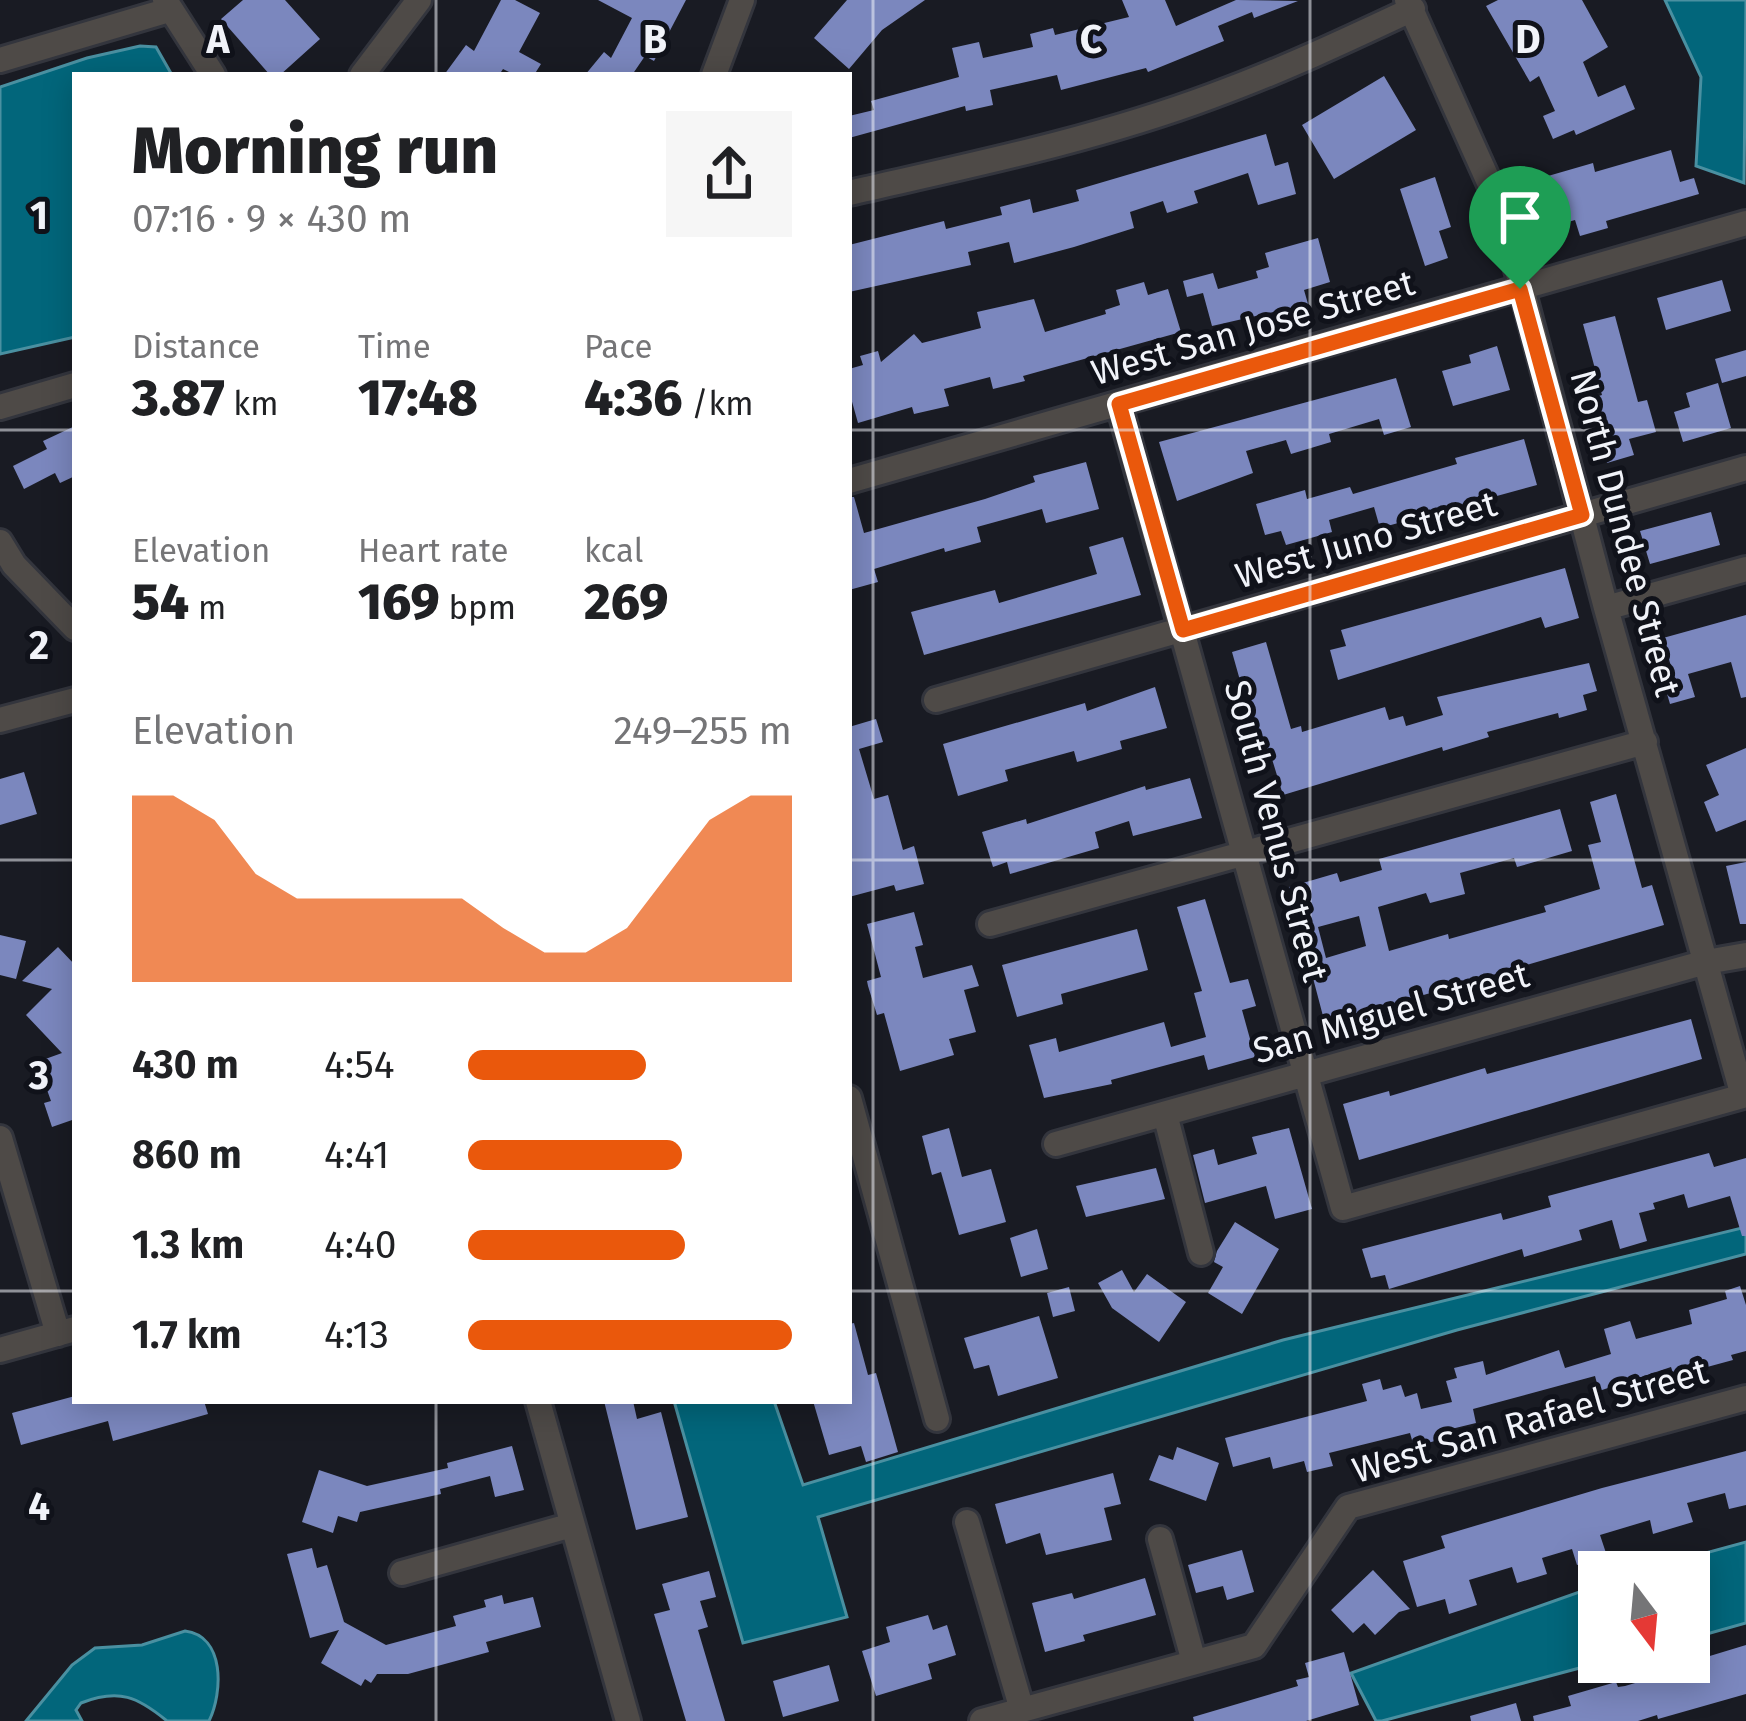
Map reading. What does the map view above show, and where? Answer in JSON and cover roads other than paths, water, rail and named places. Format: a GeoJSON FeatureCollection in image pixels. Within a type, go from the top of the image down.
{"type":"FeatureCollection","features":[{"type":"Feature","properties":{"kind":"street"},"geometry":{"type":"LineString","coordinates":[[364,72],[419,0]]}},
{"type":"Feature","properties":{"kind":"street"},"geometry":{"type":"LineString","coordinates":[[715,72],[745,3]]}},
{"type":"Feature","properties":{"kind":"street"},"geometry":{"type":"LineString","coordinates":[[852,192],[1021,153],[1207,98],[1293,65],[1410,4]]}},
{"type":"Feature","properties":{"kind":"street","name":"North Dundee Street"},"geometry":{"type":"LineString","coordinates":[[1343,1208],[1743,1096],[1606,608],[1501,209],[1410,4]]}},
{"type":"Feature","properties":{"kind":"street"},"geometry":{"type":"LineString","coordinates":[[0,60],[167,5],[211,72]]}},
{"type":"Feature","properties":{"kind":"street","name":"West San Jose Street"},"geometry":{"type":"LineString","coordinates":[[852,480],[1746,224]]}},
{"type":"Feature","properties":{"kind":"street"},"geometry":{"type":"LineString","coordinates":[[0,407],[72,386]]}},
{"type":"Feature","properties":{"kind":"street","name":"South Venus Street"},"geometry":{"type":"LineString","coordinates":[[1119,404],[1343,1208]]}},
{"type":"Feature","properties":{"kind":"street","name":"West Juno Street"},"geometry":{"type":"LineString","coordinates":[[936,700],[1746,468]]}},
{"type":"Feature","properties":{"kind":"street"},"geometry":{"type":"LineString","coordinates":[[0,542],[14,565],[72,625]]}},
{"type":"Feature","properties":{"kind":"street"},"geometry":{"type":"LineString","coordinates":[[1606,608],[1746,569]]}},
{"type":"Feature","properties":{"kind":"street"},"geometry":{"type":"LineString","coordinates":[[0,720],[72,701]]}},
{"type":"Feature","properties":{"kind":"street"},"geometry":{"type":"LineString","coordinates":[[990,924],[1645,742]]}},
{"type":"Feature","properties":{"kind":"street","name":"San Miguel Street"},"geometry":{"type":"LineString","coordinates":[[1056,1144],[1706,962],[1746,955]]}},
{"type":"Feature","properties":{"kind":"street"},"geometry":{"type":"LineString","coordinates":[[852,1114],[937,1419]]}},
{"type":"Feature","properties":{"kind":"street"},"geometry":{"type":"LineString","coordinates":[[1165,1114],[1201,1253]]}},
{"type":"Feature","properties":{"kind":"street"},"geometry":{"type":"LineString","coordinates":[[0,1138],[66,1332],[0,1350]]}},
{"type":"Feature","properties":{"kind":"street","name":"West San Rafael Street"},"geometry":{"type":"LineString","coordinates":[[982,1721],[1254,1646],[1348,1507],[1746,1398]]}},
{"type":"Feature","properties":{"kind":"street"},"geometry":{"type":"LineString","coordinates":[[539,1404],[628,1721]]}},
{"type":"Feature","properties":{"kind":"street"},"geometry":{"type":"LineString","coordinates":[[967,1522],[1022,1710]]}},
{"type":"Feature","properties":{"kind":"street"},"geometry":{"type":"LineString","coordinates":[[402,1573],[572,1525]]}},
{"type":"Feature","properties":{"kind":"street"},"geometry":{"type":"LineString","coordinates":[[1160,1539],[1194,1662]]}},
{"type":"Feature","properties":{"kind":"water"},"geometry":{"type":"Polygon","coordinates":[[[1665,0],[1746,0],[1744,183],[1696,166],[1701,77],[1665,0]]]}},
{"type":"Feature","properties":{"kind":"water"},"geometry":{"type":"Polygon","coordinates":[[[156,47],[170,72],[72,72],[72,338],[0,354],[0,87],[87,58],[156,47]]]}},
{"type":"Feature","properties":{"kind":"water"},"geometry":{"type":"Polygon","coordinates":[[[1746,1227],[1746,1254],[1457,1330],[818,1517],[847,1617],[743,1643],[675,1404],[775,1404],[803,1485],[1283,1340],[1746,1227]]]}},
{"type":"Feature","properties":{"kind":"water"},"geometry":{"type":"Polygon","coordinates":[[[1746,1542],[1746,1623],[1710,1633],[1710,1552],[1746,1542]]]}},
{"type":"Feature","properties":{"kind":"water"},"geometry":{"type":"Polygon","coordinates":[[[1578,1592],[1578,1668],[1382,1721],[1376,1721],[1351,1673],[1578,1592]]]}},
{"type":"Feature","properties":{"kind":"water"},"geometry":{"type":"Polygon","coordinates":[[[185,1631],[198,1635],[214,1654],[217,1695],[209,1721],[167,1721],[137,1701],[106,1696],[81,1703],[76,1710],[82,1721],[26,1721],[72,1665],[95,1648],[142,1645],[185,1631]]]}}]}
